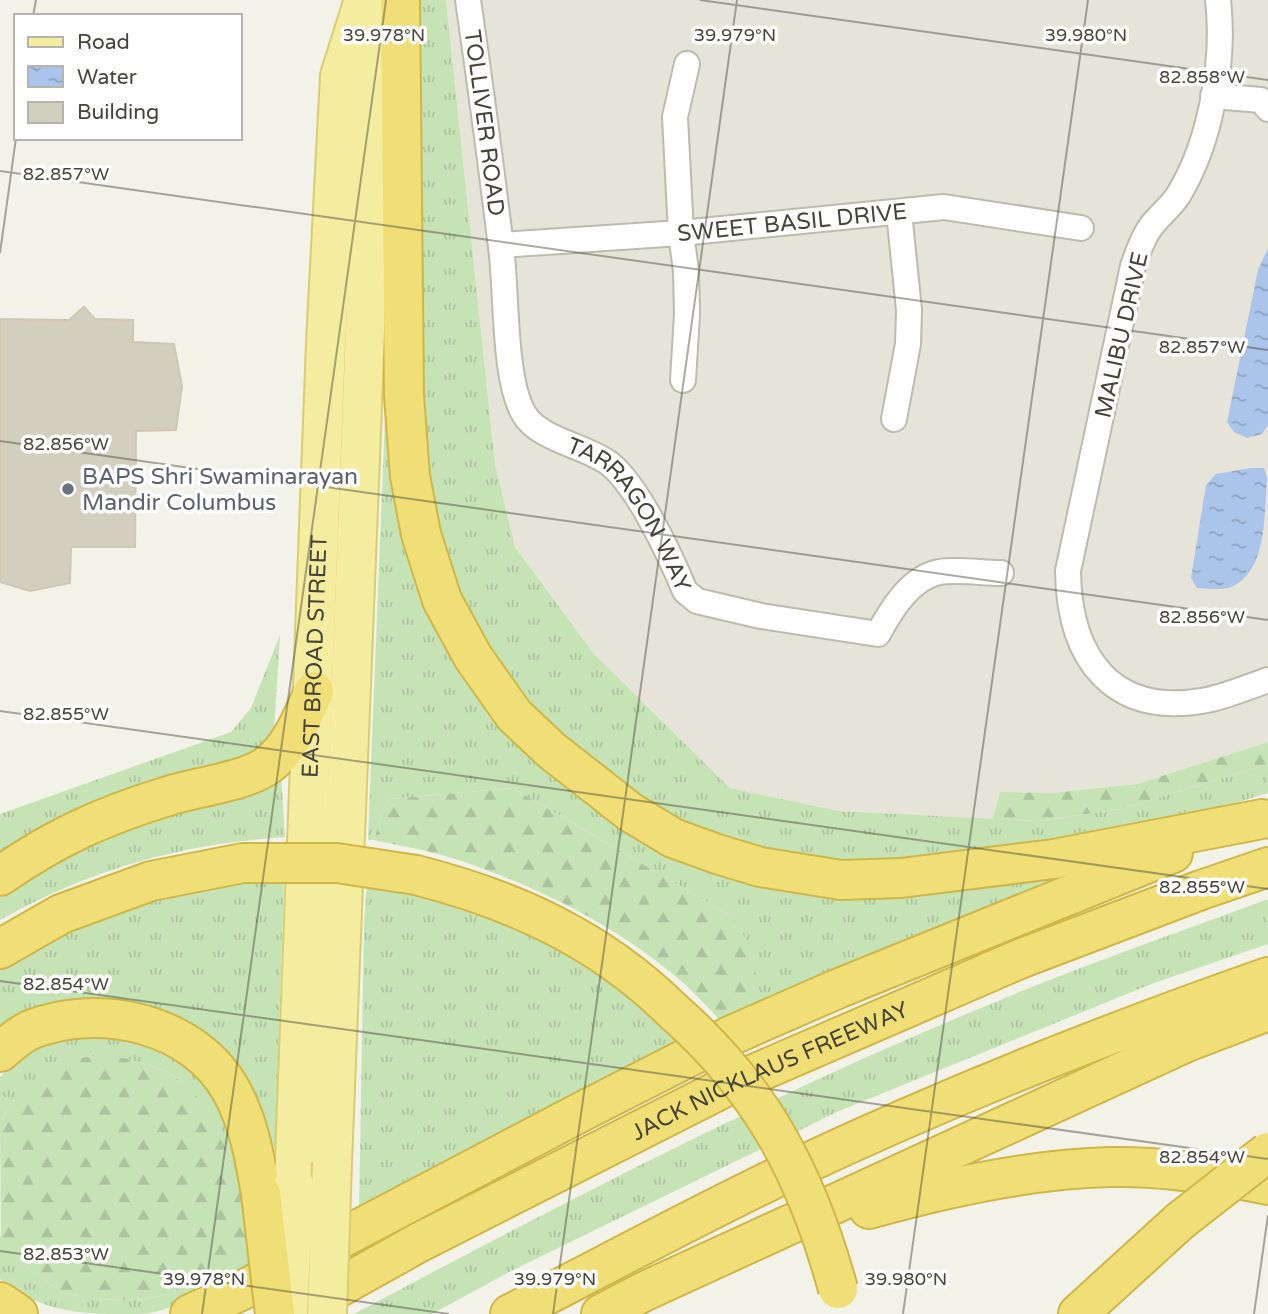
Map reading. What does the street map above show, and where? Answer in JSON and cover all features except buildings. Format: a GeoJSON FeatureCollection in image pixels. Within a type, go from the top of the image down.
{"type":"FeatureCollection","features":[{"type":"Feature","properties":{"kind":"highway"},"geometry":{"type":"LineString","coordinates":[[400,0],[404,396],[410,477],[421,534],[442,600],[473,657],[514,715],[551,750],[630,812],[673,838],[760,867],[841,880],[901,878],[1054,859],[1265,818]]}},
{"type":"Feature","properties":{"kind":"highway"},"geometry":{"type":"LineString","coordinates":[[0,876],[34,853],[106,816],[170,795],[247,775],[266,766],[281,750],[299,723],[314,691]]}},
{"type":"Feature","properties":{"kind":"highway"},"geometry":{"type":"LineString","coordinates":[[190,1314],[245,1289],[732,1035],[837,989],[1220,833],[1265,818]]}},
{"type":"Feature","properties":{"kind":"highway"},"geometry":{"type":"LineString","coordinates":[[0,949],[61,914],[151,881],[243,863],[337,863],[416,875],[460,886],[532,913],[597,949],[644,984],[704,1038],[732,1069],[778,1136],[805,1188],[824,1239],[840,1301]]}},
{"type":"Feature","properties":{"kind":"highway","name":"JACK NICKLAUS FREEWAY"},"geometry":{"type":"LineString","coordinates":[[289,1314],[418,1243],[731,1084],[1022,958],[1268,867]]}},
{"type":"Feature","properties":{"kind":"highway"},"geometry":{"type":"LineString","coordinates":[[510,1314],[786,1173],[878,1131],[1158,1015],[1268,976]]}},
{"type":"Feature","properties":{"kind":"highway"},"geometry":{"type":"LineString","coordinates":[[601,1314],[755,1240],[1187,1042],[1268,1011]]}},
{"type":"Feature","properties":{"kind":"highway"},"geometry":{"type":"LineString","coordinates":[[0,1052],[27,1031],[58,1022],[107,1017],[144,1024],[181,1040],[209,1063],[231,1090],[278,1189],[275,1314]]}},
{"type":"Feature","properties":{"kind":"highway"},"geometry":{"type":"LineString","coordinates":[[1079,1314],[1180,1221],[1268,1153]]}},
{"type":"Feature","properties":{"kind":"highway"},"geometry":{"type":"LineString","coordinates":[[755,1240],[927,1193],[1062,1171],[1110,1167],[1162,1169],[1206,1172],[1268,1185]]}},
{"type":"Feature","properties":{"kind":"highway"},"geometry":{"type":"LineString","coordinates":[[0,1302],[18,1314]]}},
{"type":"Feature","properties":{"kind":"main road","name":"EAST BROAD STREET"},"geometry":{"type":"LineString","coordinates":[[289,1314],[278,1189],[314,691],[326,343],[340,76],[365,0]]}},
{"type":"Feature","properties":{"kind":"main road","name":"EAST BROAD STREET"},"geometry":{"type":"LineString","coordinates":[[327,1314],[375,78],[365,0]]}},
{"type":"Feature","properties":{"kind":"street","name":"TOLLIVER ROAD"},"geometry":{"type":"LineString","coordinates":[[468,0],[501,245]]}},
{"type":"Feature","properties":{"kind":"street","name":"MALIBU DRIVE"},"geometry":{"type":"LineString","coordinates":[[1218,0],[1220,18],[1209,125],[1189,176],[1177,197],[1148,231],[1133,266],[1068,571],[1068,601],[1087,654],[1102,678],[1125,694],[1139,699],[1174,702],[1207,700],[1268,680]]}},
{"type":"Feature","properties":{"kind":"street"},"geometry":{"type":"LineString","coordinates":[[683,380],[687,314],[686,271],[681,233],[675,117],[687,64]]}},
{"type":"Feature","properties":{"kind":"street"},"geometry":{"type":"LineString","coordinates":[[1213,96],[1266,101]]}},
{"type":"Feature","properties":{"kind":"street","name":"SWEET BASIL DRIVE"},"geometry":{"type":"LineString","coordinates":[[501,245],[681,233],[944,207],[1081,228]]}},
{"type":"Feature","properties":{"kind":"street"},"geometry":{"type":"LineString","coordinates":[[894,419],[908,344],[909,310],[899,212]]}},
{"type":"Feature","properties":{"kind":"street","name":"TARRAGON WAY"},"geometry":{"type":"LineString","coordinates":[[501,245],[510,364],[524,415],[535,427],[610,464],[640,500],[685,591],[696,601],[761,616],[877,634],[889,613],[913,585],[938,572],[1001,573]]}},
{"type":"Feature","properties":{"kind":"shaded area"},"geometry":{"type":"Polygon","coordinates":[[[446,0],[1268,0],[1268,742],[1137,784],[1051,793],[1000,792],[993,819],[839,811],[730,788],[594,654],[515,547],[495,464],[446,0]]]}},
{"type":"Feature","properties":{"kind":"green space"},"geometry":{"type":"Polygon","coordinates":[[[414,0],[446,0],[495,464],[515,547],[594,654],[730,788],[839,811],[1038,821],[1121,809],[1268,764],[1268,793],[1167,824],[897,865],[771,856],[642,806],[540,725],[478,639],[439,546],[419,451],[414,0]]]}},
{"type":"Feature","properties":{"kind":"green space"},"geometry":{"type":"Polygon","coordinates":[[[389,318],[445,629],[693,856],[1074,874],[747,1011],[731,916],[513,788],[390,799],[382,811],[374,840],[368,840],[389,318]]]}},
{"type":"Feature","properties":{"kind":"green space"},"geometry":{"type":"Polygon","coordinates":[[[280,635],[274,731],[255,757],[0,857],[0,814],[231,732],[251,708],[280,635]]]}},
{"type":"Feature","properties":{"kind":"green space"},"geometry":{"type":"Polygon","coordinates":[[[1268,742],[1268,764],[1121,809],[1038,821],[993,819],[1000,792],[1051,793],[1137,784],[1268,742]]]}},
{"type":"Feature","properties":{"kind":"green space"},"geometry":{"type":"Polygon","coordinates":[[[281,775],[285,837],[209,846],[137,862],[68,886],[0,920],[0,890],[69,847],[281,775]]]}},
{"type":"Feature","properties":{"kind":"green space"},"geometry":{"type":"Polygon","coordinates":[[[513,788],[731,916],[751,950],[756,972],[747,1011],[722,1022],[686,986],[629,942],[572,908],[513,880],[452,858],[374,840],[382,811],[390,799],[513,788]]]}},
{"type":"Feature","properties":{"kind":"green space"},"geometry":{"type":"Polygon","coordinates":[[[284,880],[275,1147],[270,1147],[191,1031],[0,1035],[0,965],[120,905],[229,882],[284,880]]]}},
{"type":"Feature","properties":{"kind":"green space"},"geometry":{"type":"Polygon","coordinates":[[[367,885],[406,889],[504,920],[598,969],[682,1041],[359,1212],[367,885]]]}},
{"type":"Feature","properties":{"kind":"green space"},"geometry":{"type":"Polygon","coordinates":[[[1268,899],[1268,944],[1154,983],[839,1111],[511,1271],[432,1314],[354,1314],[596,1187],[843,1068],[1042,983],[1268,899]]]}},
{"type":"Feature","properties":{"kind":"green space"},"geometry":{"type":"Polygon","coordinates":[[[108,1033],[179,1056],[231,1114],[250,1208],[184,1083],[164,1070],[128,1059],[14,1100],[0,1122],[0,1077],[12,1065],[24,1056],[49,1045],[108,1033]]]}},
{"type":"Feature","properties":{"kind":"green space"},"geometry":{"type":"Polygon","coordinates":[[[99,1055],[128,1059],[164,1070],[184,1083],[211,1111],[228,1140],[250,1208],[252,1257],[166,1295],[138,1300],[91,1299],[61,1292],[22,1264],[1,1239],[0,1122],[14,1100],[39,1074],[69,1060],[99,1055]]]}},
{"type":"Feature","properties":{"kind":"green space"},"geometry":{"type":"Polygon","coordinates":[[[0,1236],[22,1264],[61,1292],[91,1299],[138,1300],[166,1295],[252,1257],[252,1267],[199,1295],[157,1311],[143,1314],[84,1313],[40,1303],[0,1279],[0,1236]]]}},
{"type":"Feature","properties":{"kind":"water"},"geometry":{"type":"Polygon","coordinates":[[[1268,248],[1268,425],[1262,434],[1247,438],[1234,432],[1227,422],[1258,270],[1268,248]]]}},
{"type":"Feature","properties":{"kind":"water"},"geometry":{"type":"Polygon","coordinates":[[[1264,468],[1267,478],[1262,537],[1254,565],[1246,577],[1231,587],[1197,588],[1191,578],[1206,485],[1216,474],[1264,468]]]}},
{"type":"Feature","properties":{"kind":"place","name":"BAPS Shri Swaminarayan Mandir Columbus"},"geometry":{"type":"Point","coordinates":[68,489]}}]}
